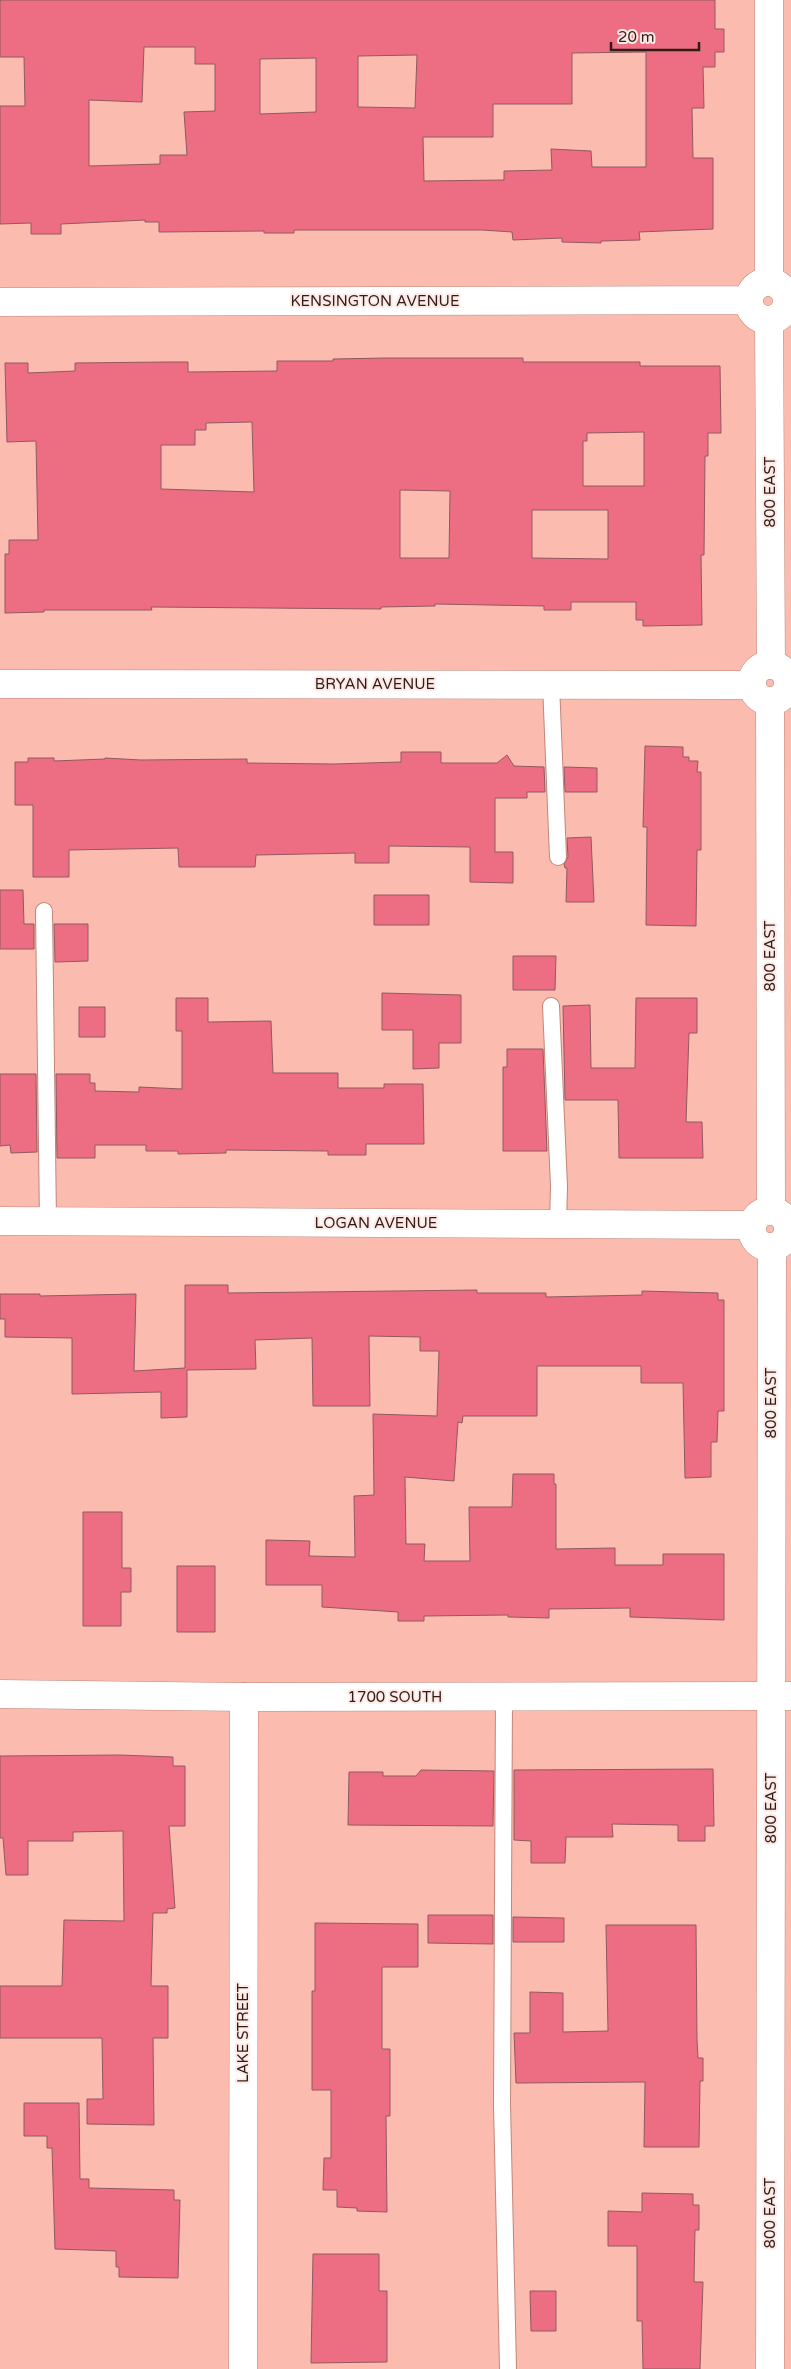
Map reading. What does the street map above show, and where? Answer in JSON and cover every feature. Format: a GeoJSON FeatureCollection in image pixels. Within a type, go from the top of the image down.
{"type":"FeatureCollection","features":[{"type":"Feature","properties":{"kind":"street","name":"800 EAST"},"geometry":{"type":"LineString","coordinates":[[769,0],[779,301],[771,665],[760,668],[755,672],[775,689],[775,1228],[781,1696],[770,2369]]}},
{"type":"Feature","properties":{"kind":"street","name":"KENSINGTON AVENUE"},"geometry":{"type":"LineString","coordinates":[[0,302],[749,300],[755,287],[779,301]]}},
{"type":"Feature","properties":{"kind":"street","name":"BRYAN AVENUE"},"geometry":{"type":"LineString","coordinates":[[0,684],[551,684],[775,689]]}},
{"type":"Feature","properties":{"kind":"street","name":"LOGAN AVENUE"},"geometry":{"type":"LineString","coordinates":[[0,1221],[558,1224],[775,1228]]}},
{"type":"Feature","properties":{"kind":"street","name":"1700 SOUTH"},"geometry":{"type":"LineString","coordinates":[[0,1694],[244,1697],[781,1696]]}},
{"type":"Feature","properties":{"kind":"street","name":"LAKE STREET"},"geometry":{"type":"LineString","coordinates":[[243,2369],[244,1697]]}},
{"type":"Feature","properties":{"kind":"lane"},"geometry":{"type":"LineString","coordinates":[[551,684],[558,857]]}},
{"type":"Feature","properties":{"kind":"lane"},"geometry":{"type":"LineString","coordinates":[[44,911],[48,1222]]}},
{"type":"Feature","properties":{"kind":"lane"},"geometry":{"type":"LineString","coordinates":[[551,1006],[559,1186],[558,1224]]}},
{"type":"Feature","properties":{"kind":"lane"},"geometry":{"type":"LineString","coordinates":[[504,1696],[502,2104],[508,2369]]}},
{"type":"Feature","properties":{"kind":"building"},"geometry":{"type":"Polygon","coordinates":[[[0,0],[715,0],[715,29],[724,29],[724,52],[715,52],[715,67],[703,67],[704,108],[692,108],[693,158],[713,158],[713,229],[639,232],[640,240],[601,241],[601,243],[562,242],[562,238],[513,240],[512,232],[482,230],[294,230],[294,233],[264,233],[264,231],[159,232],[159,222],[145,222],[145,220],[61,224],[61,234],[31,234],[31,223],[0,224],[0,106],[25,106],[24,57],[0,57],[0,0]],[[144,47],[142,102],[89,100],[89,166],[160,164],[160,155],[187,155],[184,112],[215,111],[215,64],[195,64],[195,47],[144,47]],[[646,52],[572,53],[572,104],[493,104],[493,137],[423,137],[424,181],[504,180],[504,171],[552,170],[551,149],[591,151],[592,167],[646,167],[646,52]],[[417,55],[358,56],[358,107],[415,108],[417,55]],[[316,58],[260,59],[260,114],[316,112],[316,58]]]}},
{"type":"Feature","properties":{"kind":"building"},"geometry":{"type":"Polygon","coordinates":[[[523,358],[523,362],[640,362],[640,366],[720,366],[721,433],[708,433],[708,456],[705,456],[704,555],[701,555],[702,625],[643,626],[643,620],[636,620],[636,602],[571,602],[571,610],[544,610],[544,606],[435,604],[435,606],[381,607],[381,609],[151,607],[152,610],[44,610],[44,612],[5,613],[5,554],[9,554],[9,540],[38,540],[36,441],[7,442],[5,363],[28,363],[28,373],[75,371],[75,363],[166,362],[188,362],[188,372],[277,371],[277,361],[333,361],[333,359],[523,358]],[[252,422],[206,423],[206,430],[195,430],[195,445],[161,445],[161,489],[254,492],[252,422]],[[644,432],[587,433],[587,441],[583,441],[583,486],[644,486],[644,432]],[[400,490],[400,558],[449,558],[450,491],[400,490]],[[532,510],[532,558],[608,559],[608,510],[532,510]]]}},
{"type":"Feature","properties":{"kind":"building"},"geometry":{"type":"Polygon","coordinates":[[[645,746],[683,747],[683,757],[689,757],[689,761],[698,761],[697,772],[701,772],[701,850],[697,850],[696,926],[646,925],[647,827],[643,827],[645,746]]]}},
{"type":"Feature","properties":{"kind":"building"},"geometry":{"type":"Polygon","coordinates":[[[401,752],[441,752],[441,763],[497,763],[507,755],[514,766],[544,767],[545,792],[527,792],[527,798],[495,798],[495,852],[513,852],[513,883],[470,882],[470,847],[389,846],[389,863],[355,863],[355,853],[256,855],[255,867],[179,867],[178,848],[69,850],[69,877],[33,877],[33,805],[15,805],[15,762],[28,762],[28,758],[54,758],[54,761],[105,758],[141,760],[247,759],[247,763],[334,764],[401,762],[401,752]]]}},
{"type":"Feature","properties":{"kind":"building"},"geometry":{"type":"Polygon","coordinates":[[[564,767],[597,768],[597,792],[565,792],[564,767]]]}},
{"type":"Feature","properties":{"kind":"building"},"geometry":{"type":"Polygon","coordinates":[[[591,837],[594,902],[566,902],[567,868],[565,868],[564,864],[568,857],[567,838],[591,837]]]}},
{"type":"Feature","properties":{"kind":"building"},"geometry":{"type":"Polygon","coordinates":[[[0,890],[23,890],[24,924],[34,924],[34,949],[0,949],[0,890]]]}},
{"type":"Feature","properties":{"kind":"building"},"geometry":{"type":"Polygon","coordinates":[[[374,895],[429,895],[429,925],[374,925],[374,895]]]}},
{"type":"Feature","properties":{"kind":"building"},"geometry":{"type":"Polygon","coordinates":[[[54,924],[88,924],[88,961],[55,962],[54,924]]]}},
{"type":"Feature","properties":{"kind":"building"},"geometry":{"type":"Polygon","coordinates":[[[513,956],[556,956],[555,990],[513,990],[513,956]]]}},
{"type":"Feature","properties":{"kind":"building"},"geometry":{"type":"Polygon","coordinates":[[[382,993],[461,995],[461,1043],[439,1043],[439,1068],[413,1069],[413,1030],[382,1030],[382,993]]]}},
{"type":"Feature","properties":{"kind":"building"},"geometry":{"type":"Polygon","coordinates":[[[176,998],[208,998],[208,1022],[271,1021],[273,1073],[338,1073],[338,1088],[384,1088],[384,1084],[423,1084],[424,1144],[366,1144],[366,1155],[328,1155],[328,1151],[226,1150],[226,1153],[178,1154],[178,1151],[146,1151],[146,1145],[95,1145],[95,1158],[57,1158],[56,1074],[90,1074],[90,1083],[95,1083],[95,1091],[139,1092],[139,1087],[182,1089],[182,1031],[176,1031],[176,998]]]}},
{"type":"Feature","properties":{"kind":"building"},"geometry":{"type":"Polygon","coordinates":[[[636,998],[697,998],[697,1033],[689,1033],[686,1122],[702,1122],[703,1158],[619,1158],[618,1100],[565,1100],[563,1006],[590,1005],[591,1068],[635,1068],[636,998]]]}},
{"type":"Feature","properties":{"kind":"building"},"geometry":{"type":"Polygon","coordinates":[[[79,1007],[105,1007],[105,1037],[79,1037],[79,1007]]]}},
{"type":"Feature","properties":{"kind":"building"},"geometry":{"type":"Polygon","coordinates":[[[507,1049],[543,1049],[547,1151],[503,1151],[503,1067],[507,1067],[507,1049]]]}},
{"type":"Feature","properties":{"kind":"building"},"geometry":{"type":"Polygon","coordinates":[[[0,1074],[36,1074],[37,1152],[11,1153],[10,1145],[0,1146],[0,1074]]]}},
{"type":"Feature","properties":{"kind":"building"},"geometry":{"type":"Polygon","coordinates":[[[185,1285],[228,1285],[228,1293],[477,1290],[477,1293],[546,1293],[546,1297],[642,1295],[642,1291],[718,1293],[718,1300],[724,1300],[724,1411],[718,1411],[717,1442],[711,1442],[711,1477],[685,1478],[683,1383],[641,1383],[641,1366],[537,1366],[537,1416],[463,1416],[462,1423],[458,1422],[454,1481],[405,1477],[406,1544],[425,1544],[424,1561],[470,1561],[469,1507],[512,1507],[513,1474],[554,1474],[554,1484],[556,1484],[556,1549],[615,1548],[615,1565],[663,1565],[663,1554],[724,1554],[724,1620],[630,1617],[630,1608],[549,1609],[549,1618],[508,1617],[508,1615],[424,1616],[424,1621],[398,1621],[398,1612],[322,1607],[322,1585],[266,1585],[266,1540],[310,1541],[309,1556],[355,1557],[354,1496],[374,1495],[373,1414],[437,1416],[439,1351],[420,1351],[420,1337],[369,1336],[370,1406],[313,1406],[312,1338],[255,1340],[256,1369],[187,1370],[187,1417],[161,1418],[161,1392],[72,1394],[72,1338],[5,1337],[5,1319],[0,1319],[0,1294],[40,1294],[40,1296],[136,1294],[134,1371],[185,1368],[185,1285]]]}},
{"type":"Feature","properties":{"kind":"building"},"geometry":{"type":"Polygon","coordinates":[[[83,1512],[122,1512],[122,1568],[131,1568],[131,1592],[121,1592],[121,1626],[83,1626],[83,1512]]]}},
{"type":"Feature","properties":{"kind":"building"},"geometry":{"type":"Polygon","coordinates":[[[177,1566],[215,1566],[215,1632],[177,1632],[177,1566]]]}},
{"type":"Feature","properties":{"kind":"building"},"geometry":{"type":"Polygon","coordinates":[[[120,1755],[173,1757],[173,1766],[185,1766],[185,1826],[169,1826],[175,1908],[167,1909],[167,1913],[153,1913],[151,1986],[168,1986],[168,2038],[153,2038],[154,2125],[87,2124],[87,2099],[103,2099],[102,2038],[0,2038],[0,1986],[62,1986],[64,1920],[124,1921],[123,1831],[73,1832],[73,1841],[28,1841],[28,1875],[6,1875],[3,1838],[0,1838],[0,1756],[120,1755]]]}},
{"type":"Feature","properties":{"kind":"building"},"geometry":{"type":"Polygon","coordinates":[[[713,1769],[714,1826],[705,1826],[705,1841],[678,1841],[678,1825],[612,1824],[613,1837],[566,1837],[565,1863],[531,1863],[531,1841],[514,1840],[514,1770],[713,1769]]]}},
{"type":"Feature","properties":{"kind":"building"},"geometry":{"type":"Polygon","coordinates":[[[421,1770],[494,1771],[493,1826],[348,1825],[349,1772],[383,1772],[383,1776],[416,1776],[421,1770]]]}},
{"type":"Feature","properties":{"kind":"building"},"geometry":{"type":"Polygon","coordinates":[[[428,1915],[493,1915],[493,1944],[428,1943],[428,1915]]]}},
{"type":"Feature","properties":{"kind":"building"},"geometry":{"type":"Polygon","coordinates":[[[513,1917],[564,1918],[564,1942],[513,1942],[513,1917]]]}},
{"type":"Feature","properties":{"kind":"building"},"geometry":{"type":"Polygon","coordinates":[[[315,1923],[418,1924],[418,1967],[382,1967],[382,2049],[390,2049],[390,2116],[386,2116],[387,2212],[357,2211],[357,2208],[337,2207],[337,2190],[323,2190],[324,2158],[331,2158],[331,2090],[312,2090],[312,1991],[315,1991],[315,1923]]]}},
{"type":"Feature","properties":{"kind":"building"},"geometry":{"type":"Polygon","coordinates":[[[606,1925],[696,1925],[697,2040],[698,2058],[703,2058],[703,2081],[700,2081],[699,2147],[644,2147],[645,2082],[516,2083],[514,2033],[530,2033],[530,1992],[563,1993],[563,2032],[608,2031],[606,1925]]]}},
{"type":"Feature","properties":{"kind":"building"},"geometry":{"type":"Polygon","coordinates":[[[24,2103],[79,2103],[80,2179],[89,2179],[89,2188],[174,2190],[174,2200],[180,2200],[178,2278],[119,2277],[119,2267],[116,2267],[116,2251],[55,2249],[52,2148],[47,2148],[47,2136],[24,2136],[24,2103]]]}},
{"type":"Feature","properties":{"kind":"building"},"geometry":{"type":"Polygon","coordinates":[[[642,2193],[693,2194],[693,2205],[699,2205],[699,2230],[695,2230],[694,2282],[703,2282],[700,2369],[643,2369],[642,2321],[637,2321],[637,2246],[608,2246],[608,2211],[642,2212],[642,2193]]]}},
{"type":"Feature","properties":{"kind":"building"},"geometry":{"type":"Polygon","coordinates":[[[313,2254],[379,2254],[379,2291],[387,2291],[387,2362],[311,2363],[313,2254]]]}},
{"type":"Feature","properties":{"kind":"building"},"geometry":{"type":"Polygon","coordinates":[[[530,2291],[556,2291],[556,2331],[531,2331],[530,2291]]]}}]}
